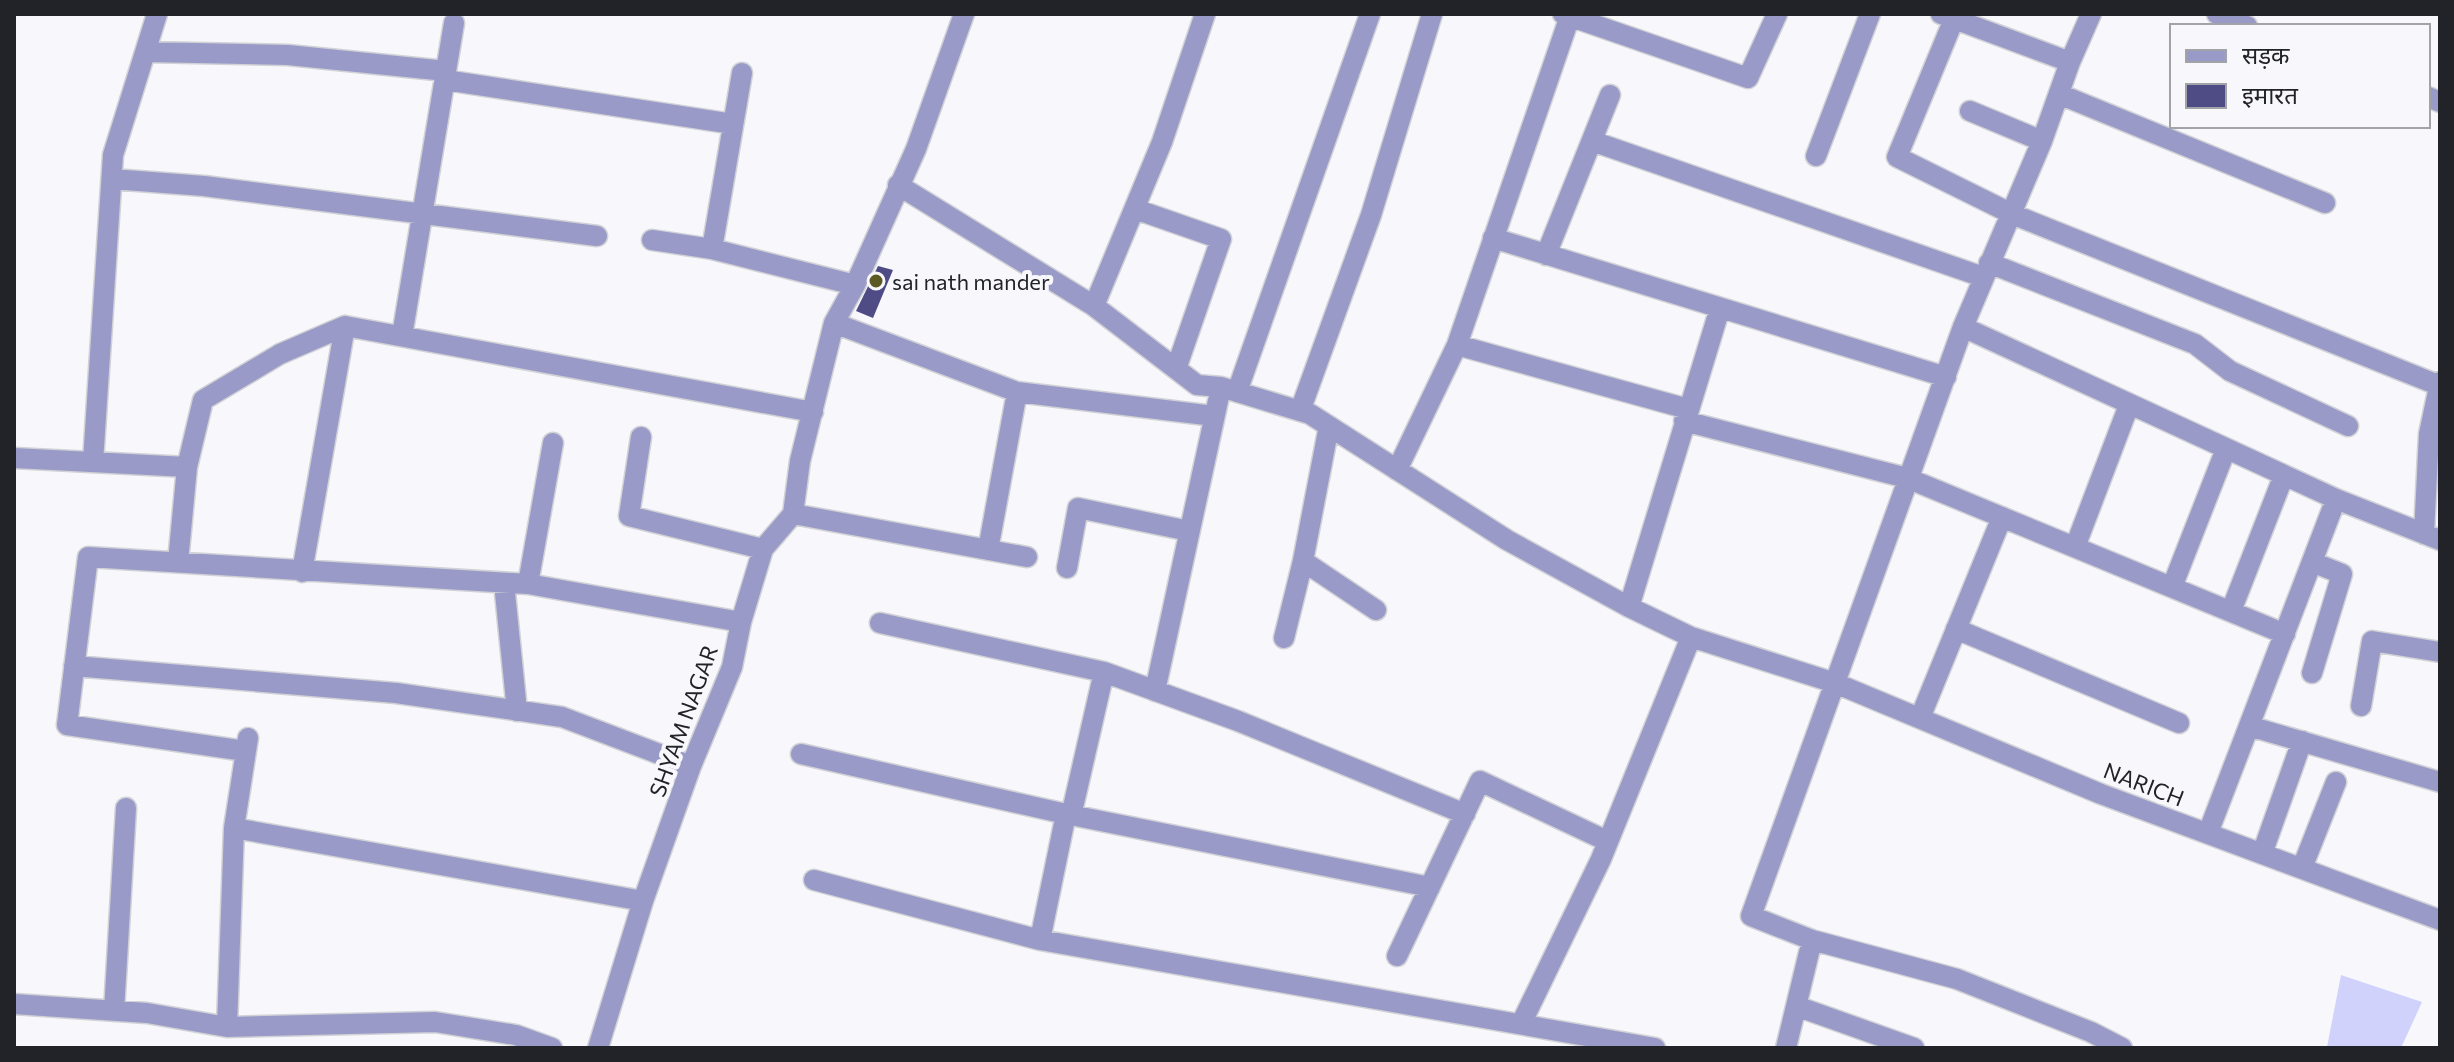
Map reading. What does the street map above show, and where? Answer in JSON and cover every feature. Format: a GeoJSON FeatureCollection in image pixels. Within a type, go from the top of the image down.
{"type":"FeatureCollection","features":[{"type":"Feature","properties":{"kind":"street"},"geometry":{"type":"LineString","coordinates":[[93,462],[113,155],[157,14]]}},
{"type":"Feature","properties":{"kind":"street"},"geometry":{"type":"LineString","coordinates":[[964,14],[916,149],[855,285],[834,323],[800,461],[793,514],[1027,557]]}},
{"type":"Feature","properties":{"kind":"street"},"geometry":{"type":"LineString","coordinates":[[1094,306],[1162,142],[1205,14]]}},
{"type":"Feature","properties":{"kind":"street"},"geometry":{"type":"LineString","coordinates":[[1155,691],[1214,416],[1229,389],[1370,14]]}},
{"type":"Feature","properties":{"kind":"street"},"geometry":{"type":"LineString","coordinates":[[1300,411],[1371,215],[1432,14]]}},
{"type":"Feature","properties":{"kind":"street"},"geometry":{"type":"LineString","coordinates":[[1397,470],[1457,345],[1567,15],[1748,78],[1777,14]]}},
{"type":"Feature","properties":{"kind":"street"},"geometry":{"type":"LineString","coordinates":[[1816,156],[1870,14]]}},
{"type":"Feature","properties":{"kind":"street"},"geometry":{"type":"LineString","coordinates":[[2091,14],[2042,141],[1963,327],[1751,916],[1812,940],[1957,979],[2091,1032],[2122,1048]]}},
{"type":"Feature","properties":{"kind":"street"},"geometry":{"type":"LineString","coordinates":[[2217,14],[2242,24]]}},
{"type":"Feature","properties":{"kind":"street"},"geometry":{"type":"LineString","coordinates":[[1963,327],[2336,499],[2432,537],[2429,434],[2439,384],[2012,214],[1897,157],[1948,17],[2070,62]]}},
{"type":"Feature","properties":{"kind":"street"},"geometry":{"type":"LineString","coordinates":[[402,336],[454,23]]}},
{"type":"Feature","properties":{"kind":"street"},"geometry":{"type":"LineString","coordinates":[[146,52],[288,55],[445,76],[733,124]]}},
{"type":"Feature","properties":{"kind":"street"},"geometry":{"type":"LineString","coordinates":[[712,249],[742,73]]}},
{"type":"Feature","properties":{"kind":"street"},"geometry":{"type":"LineString","coordinates":[[2059,94],[2325,203]]}},
{"type":"Feature","properties":{"kind":"street"},"geometry":{"type":"LineString","coordinates":[[1546,255],[1610,95]]}},
{"type":"Feature","properties":{"kind":"street"},"geometry":{"type":"LineString","coordinates":[[1970,111],[2042,141]]}},
{"type":"Feature","properties":{"kind":"street"},"geometry":{"type":"LineString","coordinates":[[1592,141],[1986,270],[2195,344],[2230,371],[2348,426]]}},
{"type":"Feature","properties":{"kind":"street"},"geometry":{"type":"LineString","coordinates":[[112,179],[204,186],[597,236]]}},
{"type":"Feature","properties":{"kind":"street","name":"NARICH"},"geometry":{"type":"LineString","coordinates":[[898,185],[1094,306],[1197,385],[1229,389],[1300,411],[1329,426],[1507,540],[1691,637],[1835,683],[2101,794],[2440,920]]}},
{"type":"Feature","properties":{"kind":"street"},"geometry":{"type":"LineString","coordinates":[[1135,209],[1221,239],[1176,369]]}},
{"type":"Feature","properties":{"kind":"street"},"geometry":{"type":"LineString","coordinates":[[1493,238],[1946,377]]}},
{"type":"Feature","properties":{"kind":"street"},"geometry":{"type":"LineString","coordinates":[[652,240],[712,249],[855,285]]}},
{"type":"Feature","properties":{"kind":"street"},"geometry":{"type":"LineString","coordinates":[[1629,607],[1720,308]]}},
{"type":"Feature","properties":{"kind":"street"},"geometry":{"type":"LineString","coordinates":[[834,323],[1017,392],[1214,416]]}},
{"type":"Feature","properties":{"kind":"street"},"geometry":{"type":"LineString","coordinates":[[302,572],[345,326]]}},
{"type":"Feature","properties":{"kind":"street"},"geometry":{"type":"LineString","coordinates":[[178,562],[187,467],[203,400],[280,354],[345,326],[813,412]]}},
{"type":"Feature","properties":{"kind":"street"},"geometry":{"type":"LineString","coordinates":[[1457,345],[1907,478],[2285,634]]}},
{"type":"Feature","properties":{"kind":"street"},"geometry":{"type":"LineString","coordinates":[[988,550],[1017,392]]}},
{"type":"Feature","properties":{"kind":"street"},"geometry":{"type":"LineString","coordinates":[[2075,547],[2129,405]]}},
{"type":"Feature","properties":{"kind":"street"},"geometry":{"type":"LineString","coordinates":[[1284,638],[1303,561],[1329,426]]}},
{"type":"Feature","properties":{"kind":"street"},"geometry":{"type":"LineString","coordinates":[[641,437],[629,516],[763,549]]}},
{"type":"Feature","properties":{"kind":"street"},"geometry":{"type":"LineString","coordinates":[[528,584],[553,443]]}},
{"type":"Feature","properties":{"kind":"street"},"geometry":{"type":"LineString","coordinates":[[2172,587],[2226,449]]}},
{"type":"Feature","properties":{"kind":"street"},"geometry":{"type":"LineString","coordinates":[[14,458],[187,467]]}},
{"type":"Feature","properties":{"kind":"street"},"geometry":{"type":"LineString","coordinates":[[2231,611],[2284,475]]}},
{"type":"Feature","properties":{"kind":"street"},"geometry":{"type":"LineString","coordinates":[[2208,833],[2336,499]]}},
{"type":"Feature","properties":{"kind":"street"},"geometry":{"type":"LineString","coordinates":[[1067,568],[1078,508],[1189,531]]}},
{"type":"Feature","properties":{"kind":"street","name":"SHYAM NAGAR"},"geometry":{"type":"LineString","coordinates":[[598,1048],[643,901],[691,766],[732,667],[741,622],[763,549],[793,514]]}},
{"type":"Feature","properties":{"kind":"street"},"geometry":{"type":"LineString","coordinates":[[1920,718],[2002,517]]}},
{"type":"Feature","properties":{"kind":"street"},"geometry":{"type":"LineString","coordinates":[[227,1027],[234,828],[246,745],[67,725],[88,557],[528,584],[741,622]]}},
{"type":"Feature","properties":{"kind":"street"},"geometry":{"type":"LineString","coordinates":[[1303,561],[1376,610]]}},
{"type":"Feature","properties":{"kind":"street"},"geometry":{"type":"LineString","coordinates":[[2312,562],[2342,574],[2312,673]]}},
{"type":"Feature","properties":{"kind":"street"},"geometry":{"type":"LineString","coordinates":[[504,583],[517,711]]}},
{"type":"Feature","properties":{"kind":"street"},"geometry":{"type":"LineString","coordinates":[[880,623],[1104,672],[1238,721],[1465,814]]}},
{"type":"Feature","properties":{"kind":"street"},"geometry":{"type":"LineString","coordinates":[[1956,629],[2179,723]]}},
{"type":"Feature","properties":{"kind":"street"},"geometry":{"type":"LineString","coordinates":[[1521,1024],[1607,841],[1691,637]]}},
{"type":"Feature","properties":{"kind":"street"},"geometry":{"type":"LineString","coordinates":[[2361,706],[2372,641],[2440,652]]}},
{"type":"Feature","properties":{"kind":"street"},"geometry":{"type":"LineString","coordinates":[[74,666],[396,693],[562,717],[691,766]]}},
{"type":"Feature","properties":{"kind":"street"},"geometry":{"type":"LineString","coordinates":[[1040,940],[1104,672]]}},
{"type":"Feature","properties":{"kind":"street"},"geometry":{"type":"LineString","coordinates":[[2249,726],[2440,782]]}},
{"type":"Feature","properties":{"kind":"street"},"geometry":{"type":"LineString","coordinates":[[2262,854],[2302,741]]}},
{"type":"Feature","properties":{"kind":"street"},"geometry":{"type":"LineString","coordinates":[[801,754],[1069,815],[1430,887]]}},
{"type":"Feature","properties":{"kind":"street"},"geometry":{"type":"LineString","coordinates":[[1397,956],[1480,781],[1607,841]]}},
{"type":"Feature","properties":{"kind":"street"},"geometry":{"type":"LineString","coordinates":[[2302,868],[2336,782]]}},
{"type":"Feature","properties":{"kind":"street"},"geometry":{"type":"LineString","coordinates":[[114,1011],[126,808]]}},
{"type":"Feature","properties":{"kind":"street"},"geometry":{"type":"LineString","coordinates":[[234,828],[643,901]]}},
{"type":"Feature","properties":{"kind":"street"},"geometry":{"type":"LineString","coordinates":[[814,880],[1040,940],[1655,1048]]}},
{"type":"Feature","properties":{"kind":"street"},"geometry":{"type":"LineString","coordinates":[[1786,1048],[1812,940]]}},
{"type":"Feature","properties":{"kind":"street"},"geometry":{"type":"LineString","coordinates":[[14,1004],[147,1013],[227,1027],[435,1022],[516,1035],[552,1048]]}},
{"type":"Feature","properties":{"kind":"street"},"geometry":{"type":"LineString","coordinates":[[1796,1006],[1914,1048]]}},
{"type":"Feature","properties":{"kind":"water"},"geometry":{"type":"Polygon","coordinates":[[[2341,975],[2422,1002],[2401,1048],[2327,1047],[2341,975]]]}},
{"type":"Feature","properties":{"kind":"building","name":"sai nath mander"},"geometry":{"type":"Polygon","coordinates":[[[878,266],[893,270],[873,318],[856,311],[878,266]]]}},
{"type":"Feature","properties":{"kind":"place","name":"sai nath mander"},"geometry":{"type":"Point","coordinates":[876,281]}}]}
